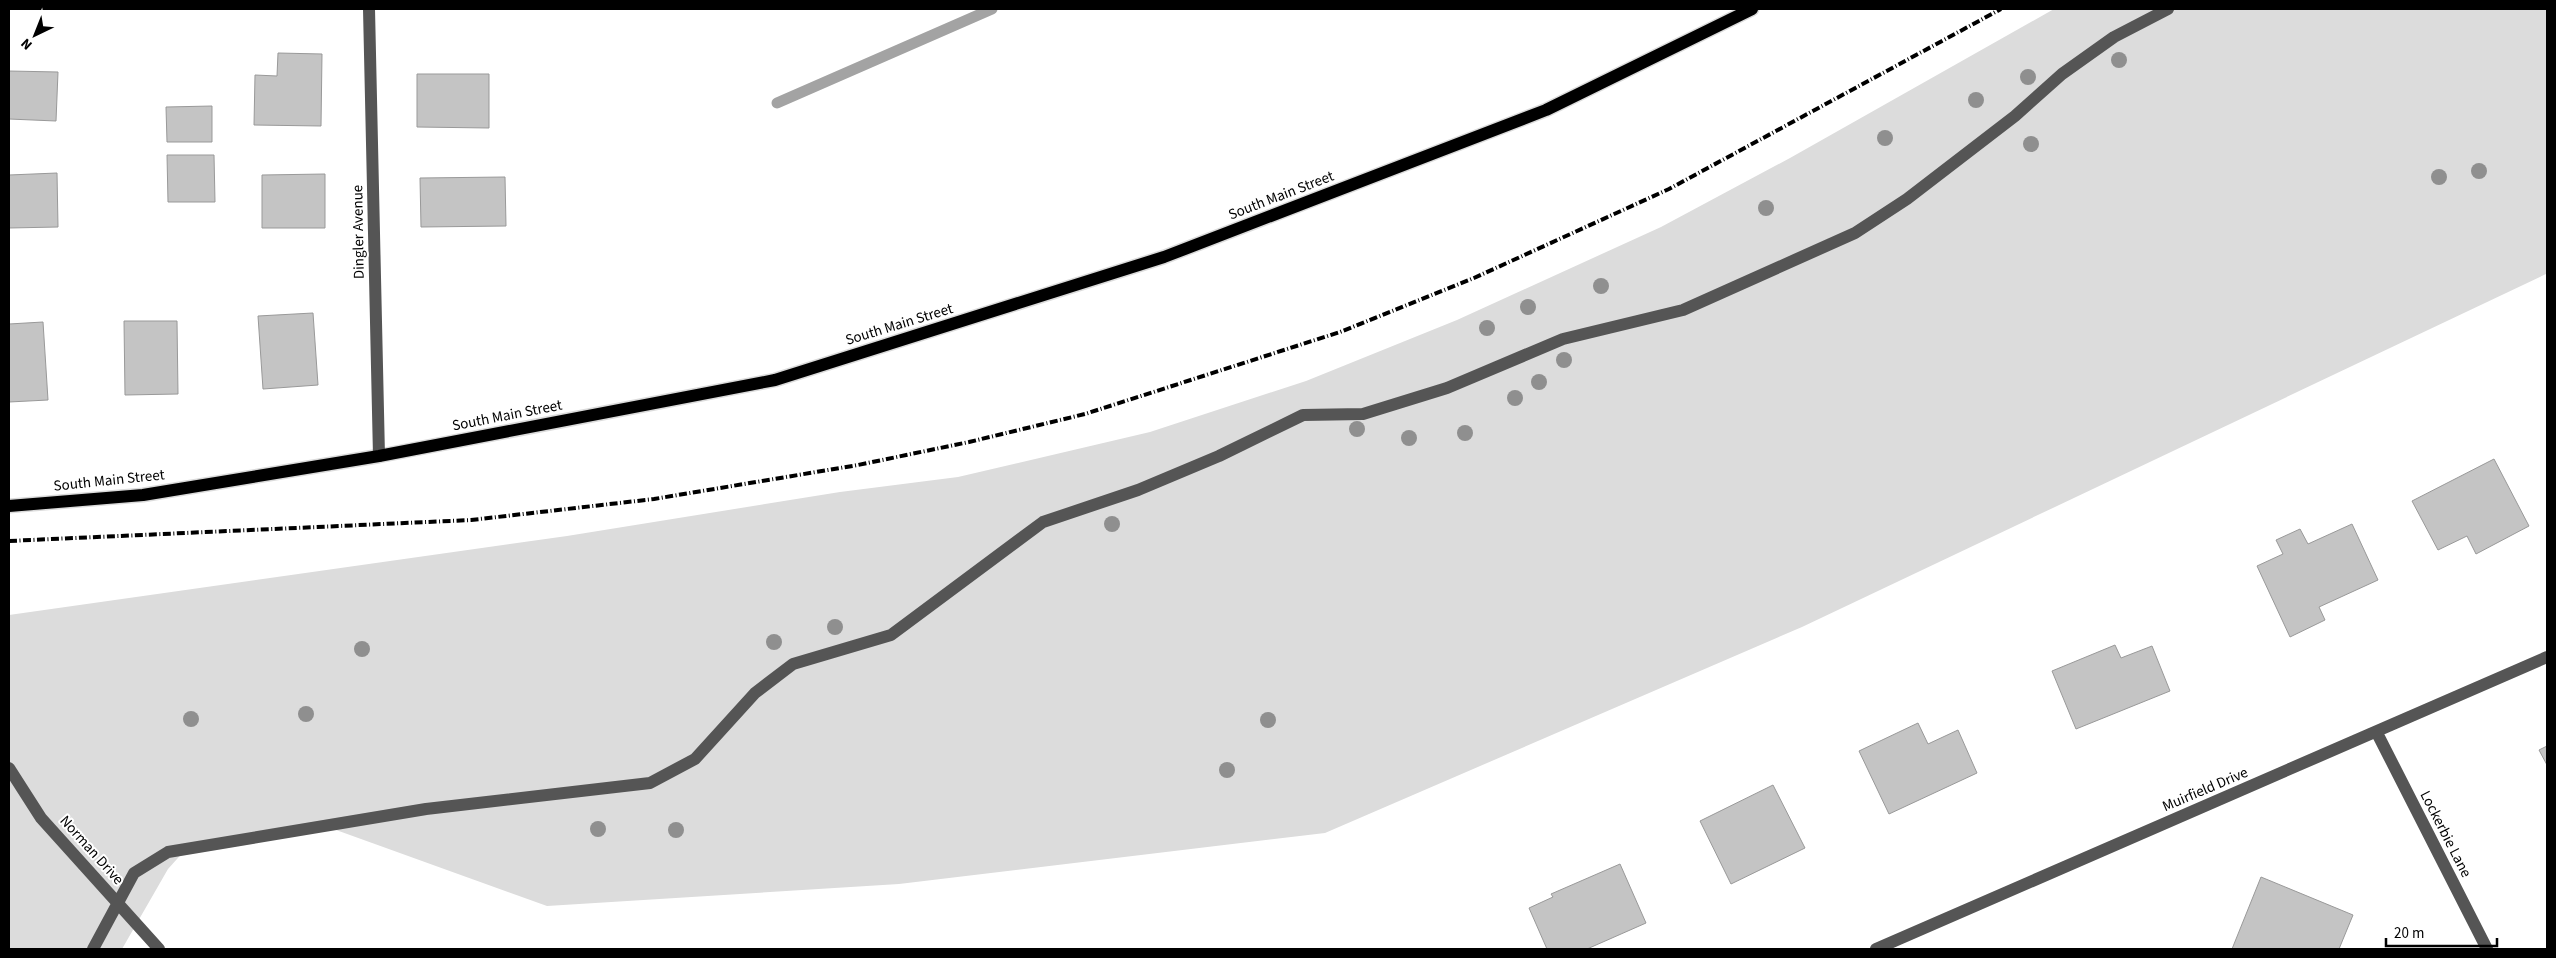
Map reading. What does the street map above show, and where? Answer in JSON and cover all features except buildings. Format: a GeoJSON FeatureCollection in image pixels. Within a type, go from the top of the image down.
{"type":"FeatureCollection","features":[{"type":"Feature","properties":{"kind":"main road","name":"South Main Street"},"geometry":{"type":"LineString","coordinates":[[9,506],[143,495],[379,456],[775,380],[1164,258],[1546,110],[1752,9]]}},
{"type":"Feature","properties":{"kind":"street","name":"Dingler Avenue"},"geometry":{"type":"LineString","coordinates":[[369,9],[379,456]]}},
{"type":"Feature","properties":{"kind":"street"},"geometry":{"type":"LineString","coordinates":[[93,949],[134,873],[168,852],[426,809],[650,783],[695,759],[755,693],[793,664],[891,635],[1043,522],[1138,490],[1219,456],[1303,415],[1363,414],[1447,388],[1564,339],[1682,310],[1854,233],[1907,199],[2015,116],[2062,74],[2114,38],[2168,9]]}},
{"type":"Feature","properties":{"kind":"street","name":"Muirfield Drive"},"geometry":{"type":"LineString","coordinates":[[1876,949],[2377,733],[2547,657]]}},
{"type":"Feature","properties":{"kind":"street","name":"Lockerbie Lane"},"geometry":{"type":"LineString","coordinates":[[2377,733],[2487,949]]}},
{"type":"Feature","properties":{"kind":"street","name":"Norman Drive"},"geometry":{"type":"LineString","coordinates":[[9,768],[41,818],[159,949]]}},
{"type":"Feature","properties":{"kind":"shaded area"},"geometry":{"type":"Polygon","coordinates":[[[2054,9],[2547,9],[2546,274],[1802,627],[1325,833],[899,884],[547,906],[325,826],[186,849],[168,869],[122,949],[9,949],[9,615],[567,536],[840,492],[958,477],[1150,432],[1306,381],[1457,320],[1661,227],[1790,158],[2054,9]]]}},
{"type":"Feature","properties":{"kind":"waterway"},"geometry":{"type":"LineString","coordinates":[[777,103],[992,9]]}},
{"type":"Feature","properties":{"kind":"railway"},"geometry":{"type":"LineString","coordinates":[[9,541],[471,520],[654,499],[858,465],[969,442],[1085,414],[1340,332],[1474,278],[1669,189],[2001,9]]}}]}
